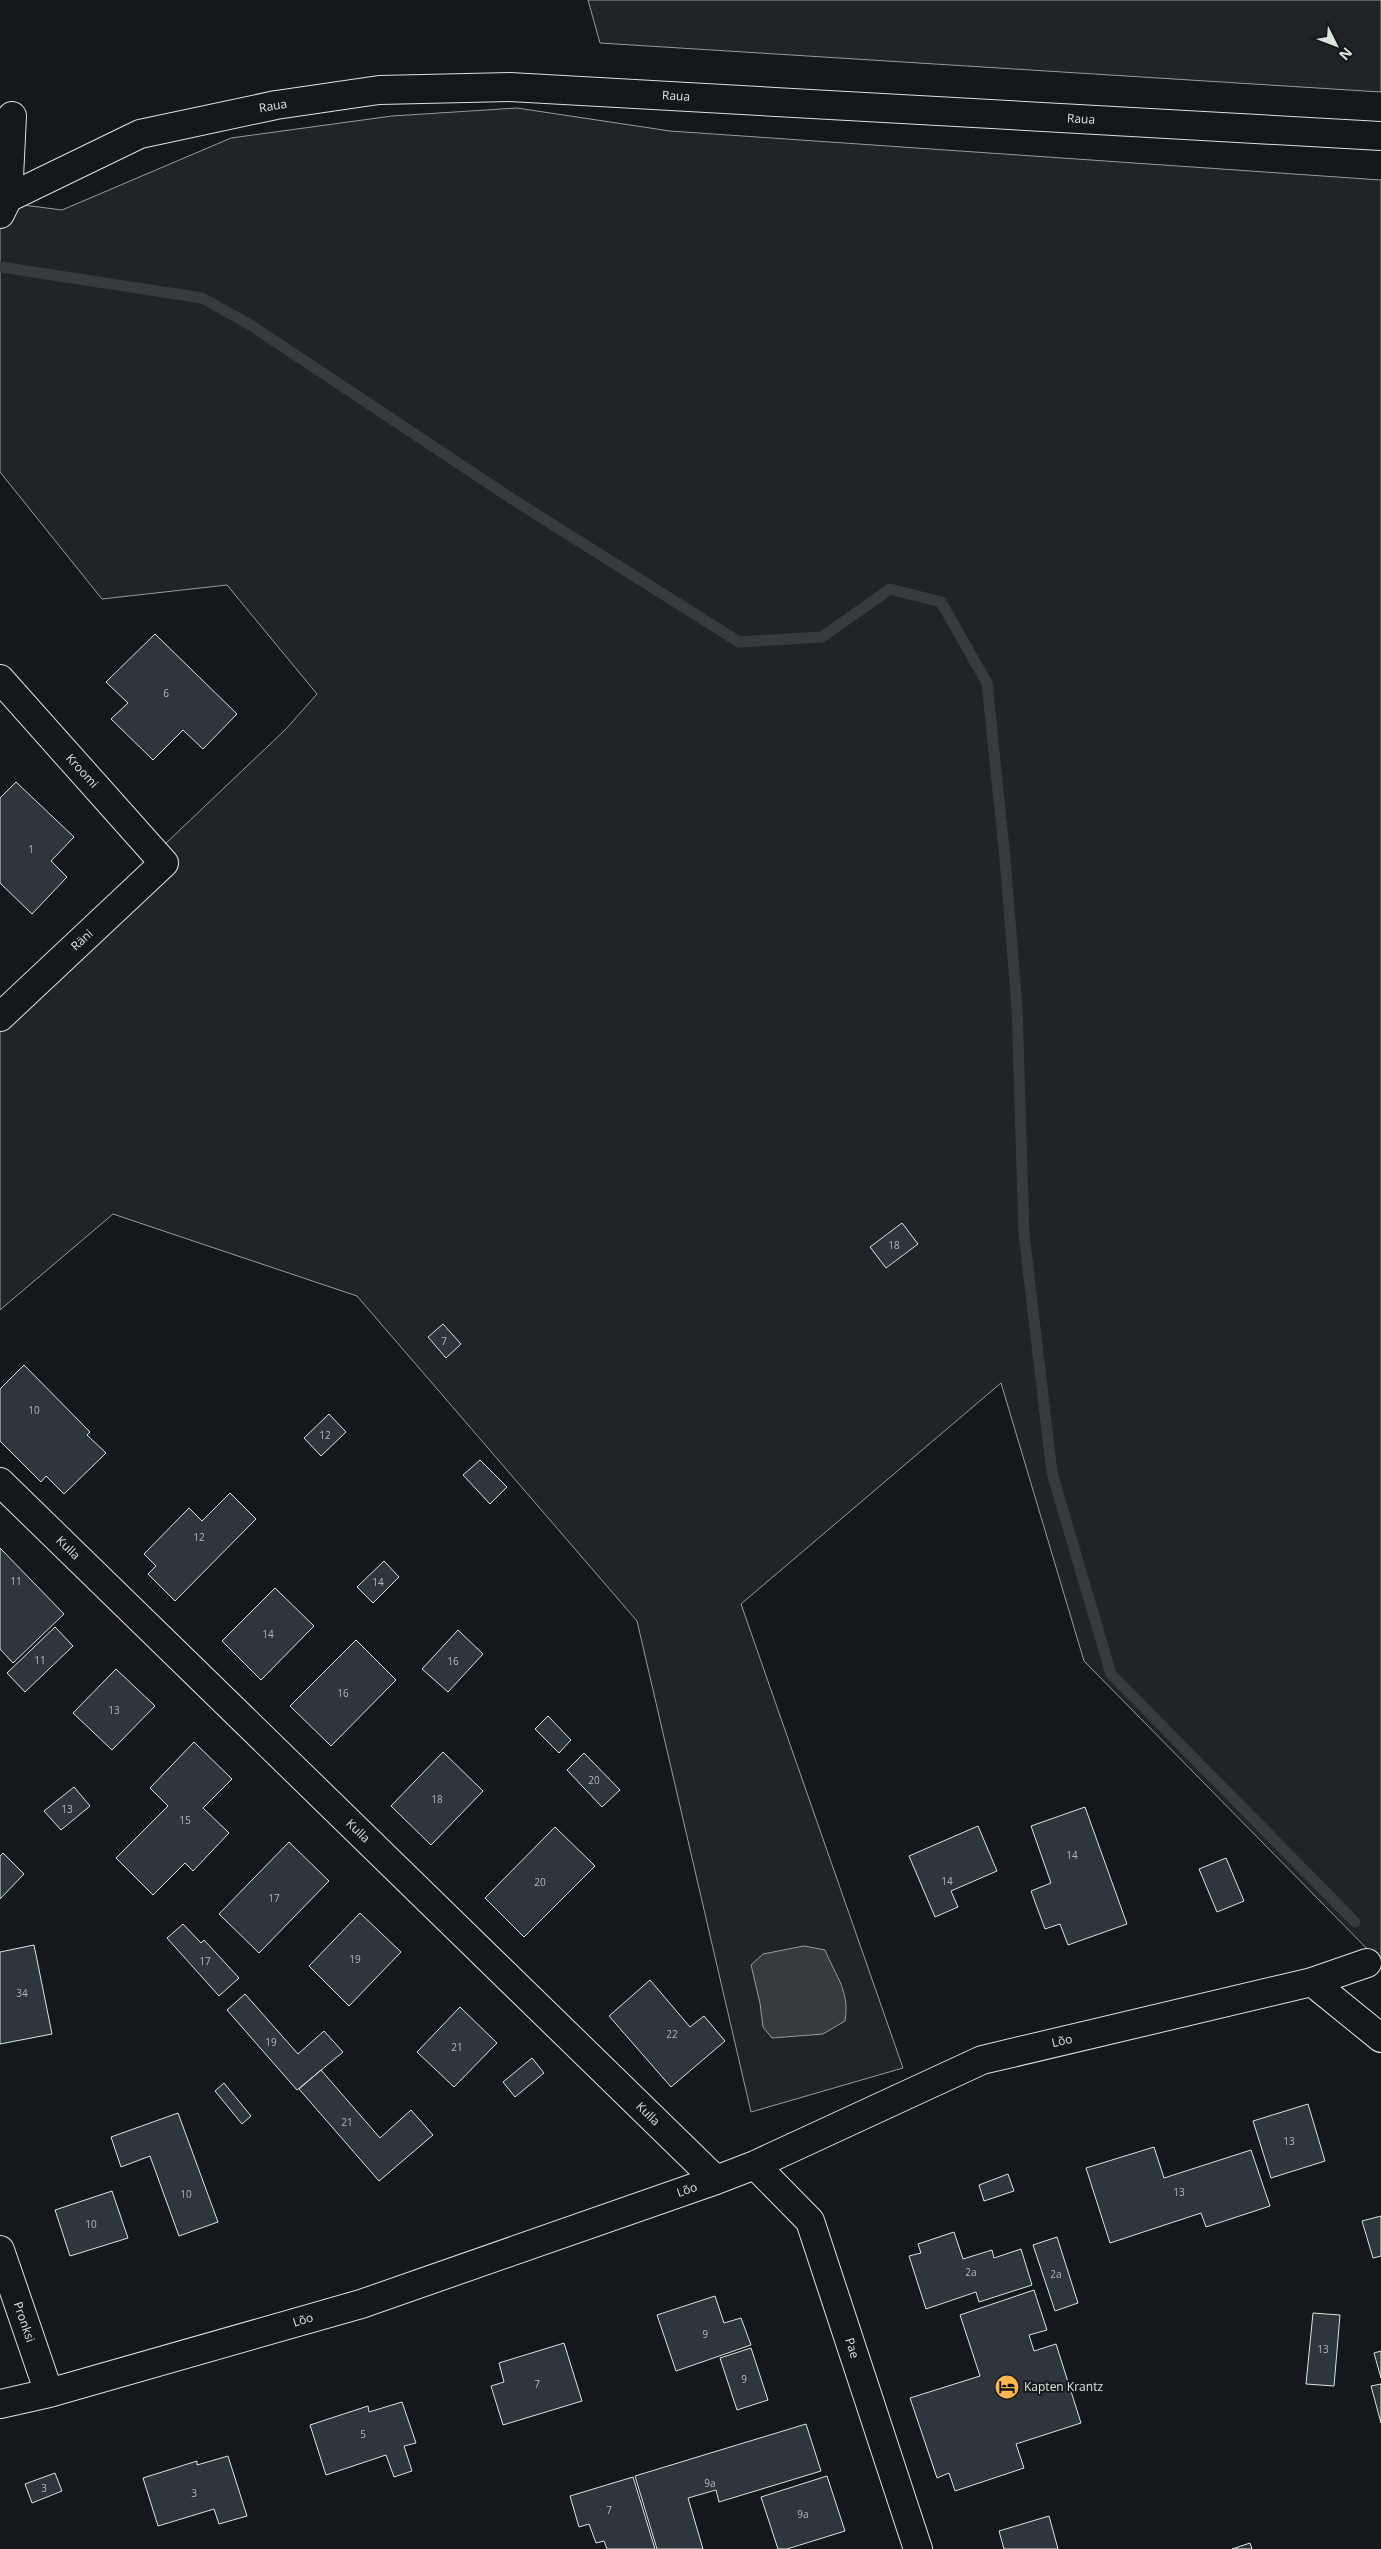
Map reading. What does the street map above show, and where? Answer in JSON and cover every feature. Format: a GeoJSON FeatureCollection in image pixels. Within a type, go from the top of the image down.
{"type":"FeatureCollection","features":[{"type":"Feature","properties":{"kind":"street","name":"Raua"},"geometry":{"type":"LineString","coordinates":[[4,206],[140,134],[276,105],[379,90],[510,87],[1381,136]]}},
{"type":"Feature","properties":{"kind":"street"},"geometry":{"type":"LineString","coordinates":[[4,206],[12,116]]}},
{"type":"Feature","properties":{"kind":"street","name":"Kroomi"},"geometry":{"type":"LineString","coordinates":[[0,679],[164,864]]}},
{"type":"Feature","properties":{"kind":"street","name":"Räni"},"geometry":{"type":"LineString","coordinates":[[0,1017],[164,864]]}},
{"type":"Feature","properties":{"kind":"street","name":"Kulla"},"geometry":{"type":"LineString","coordinates":[[0,1482],[716,2180]]}},
{"type":"Feature","properties":{"kind":"street","name":"Lõo"},"geometry":{"type":"LineString","coordinates":[[0,2404],[49,2393],[361,2304],[716,2180],[756,2165],[982,2060],[1312,1982],[1367,1962]]}},
{"type":"Feature","properties":{"kind":"street"},"geometry":{"type":"LineString","coordinates":[[1312,1982],[1381,2038]]}},
{"type":"Feature","properties":{"kind":"street","name":"Pae"},"geometry":{"type":"LineString","coordinates":[[756,2165],[810,2221],[918,2549]]}},
{"type":"Feature","properties":{"kind":"street","name":"Pronksi"},"geometry":{"type":"LineString","coordinates":[[0,2250],[49,2393]]}},
{"type":"Feature","properties":{"kind":"shaded area"},"geometry":{"type":"Polygon","coordinates":[[[588,0],[1381,0],[1381,92],[600,43],[588,0]]]}},
{"type":"Feature","properties":{"kind":"shaded area"},"geometry":{"type":"Polygon","coordinates":[[[517,108],[670,131],[1381,180],[1381,1963],[1084,1661],[1001,1383],[741,1604],[903,2068],[751,2112],[637,1621],[357,1296],[113,1214],[0,1310],[0,1001],[286,729],[317,694],[227,585],[102,599],[0,472],[0,202],[62,210],[231,138],[392,116],[517,108]]]}},
{"type":"Feature","properties":{"kind":"shaded area"},"geometry":{"type":"Polygon","coordinates":[[[804,1946],[825,1950],[844,1992],[846,2001],[845,2021],[823,2034],[772,2038],[763,2027],[760,2003],[751,1965],[763,1954],[804,1946]]]}},
{"type":"Feature","properties":{"kind":"building"},"geometry":{"type":"Polygon","coordinates":[[[155,634],[237,714],[203,749],[183,730],[153,760],[111,719],[128,703],[106,682],[155,634]]]}},
{"type":"Feature","properties":{"kind":"building"},"geometry":{"type":"Polygon","coordinates":[[[16,782],[74,837],[51,861],[67,877],[32,914],[0,883],[0,798],[16,782]]]}},
{"type":"Feature","properties":{"kind":"building"},"geometry":{"type":"Polygon","coordinates":[[[902,1223],[918,1244],[886,1268],[870,1247],[902,1223]]]}},
{"type":"Feature","properties":{"kind":"building"},"geometry":{"type":"Polygon","coordinates":[[[443,1324],[461,1344],[446,1358],[428,1337],[443,1324]]]}},
{"type":"Feature","properties":{"kind":"building"},"geometry":{"type":"Polygon","coordinates":[[[24,1365],[90,1432],[87,1435],[106,1453],[64,1494],[46,1476],[41,1482],[0,1441],[0,1389],[24,1365]]]}},
{"type":"Feature","properties":{"kind":"building"},"geometry":{"type":"Polygon","coordinates":[[[329,1414],[346,1432],[321,1456],[304,1438],[329,1414]]]}},
{"type":"Feature","properties":{"kind":"building"},"geometry":{"type":"Polygon","coordinates":[[[480,1460],[507,1487],[490,1504],[463,1475],[480,1460]]]}},
{"type":"Feature","properties":{"kind":"building"},"geometry":{"type":"Polygon","coordinates":[[[230,1493],[256,1519],[175,1601],[148,1574],[156,1566],[144,1554],[189,1508],[202,1521],[230,1493]]]}},
{"type":"Feature","properties":{"kind":"building"},"geometry":{"type":"Polygon","coordinates":[[[0,1548],[64,1614],[13,1663],[0,1649],[0,1548]]]}},
{"type":"Feature","properties":{"kind":"building"},"geometry":{"type":"Polygon","coordinates":[[[384,1561],[399,1577],[373,1603],[357,1587],[384,1561]]]}},
{"type":"Feature","properties":{"kind":"building"},"geometry":{"type":"Polygon","coordinates":[[[275,1588],[314,1626],[261,1680],[222,1641],[275,1588]]]}},
{"type":"Feature","properties":{"kind":"building"},"geometry":{"type":"Polygon","coordinates":[[[55,1627],[73,1646],[25,1692],[7,1673],[55,1627]]]}},
{"type":"Feature","properties":{"kind":"building"},"geometry":{"type":"Polygon","coordinates":[[[458,1630],[483,1654],[448,1692],[422,1669],[458,1630]]]}},
{"type":"Feature","properties":{"kind":"building"},"geometry":{"type":"Polygon","coordinates":[[[356,1640],[396,1680],[331,1746],[290,1706],[356,1640]]]}},
{"type":"Feature","properties":{"kind":"building"},"geometry":{"type":"Polygon","coordinates":[[[116,1669],[155,1706],[112,1750],[73,1713],[116,1669]]]}},
{"type":"Feature","properties":{"kind":"building"},"geometry":{"type":"Polygon","coordinates":[[[548,1716],[571,1740],[559,1753],[535,1729],[548,1716]]]}},
{"type":"Feature","properties":{"kind":"building"},"geometry":{"type":"Polygon","coordinates":[[[194,1742],[232,1779],[203,1808],[229,1833],[193,1871],[185,1863],[153,1895],[116,1858],[168,1806],[150,1788],[194,1742]]]}},
{"type":"Feature","properties":{"kind":"building"},"geometry":{"type":"Polygon","coordinates":[[[443,1752],[483,1791],[431,1845],[391,1806],[443,1752]]]}},
{"type":"Feature","properties":{"kind":"building"},"geometry":{"type":"Polygon","coordinates":[[[584,1753],[620,1790],[602,1807],[567,1770],[584,1753]]]}},
{"type":"Feature","properties":{"kind":"building"},"geometry":{"type":"Polygon","coordinates":[[[74,1787],[90,1806],[61,1830],[44,1811],[74,1787]]]}},
{"type":"Feature","properties":{"kind":"building"},"geometry":{"type":"Polygon","coordinates":[[[1085,1807],[1127,1924],[1068,1945],[1060,1924],[1045,1929],[1031,1891],[1051,1883],[1031,1826],[1085,1807]]]}},
{"type":"Feature","properties":{"kind":"building"},"geometry":{"type":"Polygon","coordinates":[[[978,1826],[997,1871],[951,1891],[958,1907],[935,1917],[909,1856],[978,1826]]]}},
{"type":"Feature","properties":{"kind":"building"},"geometry":{"type":"Polygon","coordinates":[[[555,1827],[595,1866],[524,1937],[485,1898],[555,1827]]]}},
{"type":"Feature","properties":{"kind":"building"},"geometry":{"type":"Polygon","coordinates":[[[289,1842],[329,1881],[259,1953],[219,1914],[289,1842]]]}},
{"type":"Feature","properties":{"kind":"building"},"geometry":{"type":"Polygon","coordinates":[[[3,1853],[24,1874],[0,1899],[0,1856],[3,1853]]]}},
{"type":"Feature","properties":{"kind":"building"},"geometry":{"type":"Polygon","coordinates":[[[1226,1858],[1244,1901],[1217,1912],[1199,1869],[1226,1858]]]}},
{"type":"Feature","properties":{"kind":"building"},"geometry":{"type":"Polygon","coordinates":[[[360,1913],[401,1952],[349,2006],[309,1966],[360,1913]]]}},
{"type":"Feature","properties":{"kind":"building"},"geometry":{"type":"Polygon","coordinates":[[[183,1924],[201,1943],[204,1940],[239,1978],[219,1996],[167,1938],[183,1924]]]}},
{"type":"Feature","properties":{"kind":"building"},"geometry":{"type":"Polygon","coordinates":[[[34,1945],[52,2034],[0,2044],[0,1952],[34,1945]]]}},
{"type":"Feature","properties":{"kind":"building"},"geometry":{"type":"Polygon","coordinates":[[[650,1980],[690,2027],[704,2016],[725,2041],[671,2087],[609,2016],[650,1980]]]}},
{"type":"Feature","properties":{"kind":"building"},"geometry":{"type":"Polygon","coordinates":[[[245,1994],[298,2054],[324,2031],[343,2052],[297,2090],[227,2010],[245,1994]]]}},
{"type":"Feature","properties":{"kind":"building"},"geometry":{"type":"Polygon","coordinates":[[[460,2007],[497,2043],[454,2087],[417,2052],[460,2007]]]}},
{"type":"Feature","properties":{"kind":"building"},"geometry":{"type":"Polygon","coordinates":[[[532,2058],[544,2073],[515,2097],[503,2082],[532,2058]]]}},
{"type":"Feature","properties":{"kind":"building"},"geometry":{"type":"Polygon","coordinates":[[[321,2070],[380,2138],[411,2110],[433,2135],[379,2181],[299,2089],[321,2070]]]}},
{"type":"Feature","properties":{"kind":"building"},"geometry":{"type":"Polygon","coordinates":[[[224,2083],[251,2116],[242,2124],[215,2091],[224,2083]]]}},
{"type":"Feature","properties":{"kind":"building"},"geometry":{"type":"Polygon","coordinates":[[[1308,2104],[1325,2161],[1271,2178],[1253,2121],[1308,2104]]]}},
{"type":"Feature","properties":{"kind":"building"},"geometry":{"type":"Polygon","coordinates":[[[178,2113],[218,2222],[179,2236],[150,2156],[121,2167],[111,2137],[178,2113]]]}},
{"type":"Feature","properties":{"kind":"building"},"geometry":{"type":"Polygon","coordinates":[[[1154,2147],[1164,2178],[1251,2150],[1270,2206],[1206,2227],[1201,2213],[1110,2243],[1086,2168],[1154,2147]]]}},
{"type":"Feature","properties":{"kind":"building"},"geometry":{"type":"Polygon","coordinates":[[[1008,2174],[1014,2191],[984,2201],[979,2185],[1008,2174]]]}},
{"type":"Feature","properties":{"kind":"building"},"geometry":{"type":"Polygon","coordinates":[[[112,2191],[128,2238],[70,2256],[55,2210],[112,2191]]]}},
{"type":"Feature","properties":{"kind":"building"},"geometry":{"type":"Polygon","coordinates":[[[1381,2216],[1381,2256],[1373,2258],[1362,2221],[1381,2216]]]}},
{"type":"Feature","properties":{"kind":"building"},"geometry":{"type":"Polygon","coordinates":[[[954,2232],[963,2259],[992,2250],[994,2258],[1021,2249],[1032,2285],[979,2302],[976,2292],[926,2309],[909,2256],[921,2253],[918,2244],[954,2232]]]}},
{"type":"Feature","properties":{"kind":"building"},"geometry":{"type":"Polygon","coordinates":[[[1057,2237],[1078,2303],[1055,2311],[1033,2245],[1057,2237]]]}},
{"type":"Feature","properties":{"kind":"building","name":"Kapten Krantz"},"geometry":{"type":"Polygon","coordinates":[[[1034,2290],[1047,2330],[1029,2335],[1034,2351],[1056,2344],[1081,2423],[1016,2444],[1024,2468],[955,2491],[949,2473],[937,2478],[910,2398],[980,2376],[960,2315],[1034,2290]]]}},
{"type":"Feature","properties":{"kind":"building"},"geometry":{"type":"Polygon","coordinates":[[[715,2296],[724,2323],[741,2318],[751,2345],[676,2371],[657,2315],[715,2296]]]}},
{"type":"Feature","properties":{"kind":"building"},"geometry":{"type":"Polygon","coordinates":[[[1313,2313],[1340,2315],[1334,2386],[1306,2384],[1313,2313]]]}},
{"type":"Feature","properties":{"kind":"building"},"geometry":{"type":"Polygon","coordinates":[[[564,2343],[582,2401],[503,2425],[491,2386],[504,2382],[499,2363],[564,2343]]]}},
{"type":"Feature","properties":{"kind":"building"},"geometry":{"type":"Polygon","coordinates":[[[751,2348],[768,2400],[737,2410],[720,2358],[751,2348]]]}},
{"type":"Feature","properties":{"kind":"building"},"geometry":{"type":"Polygon","coordinates":[[[1381,2351],[1381,2378],[1374,2353],[1381,2351]]]}},
{"type":"Feature","properties":{"kind":"building"},"geometry":{"type":"Polygon","coordinates":[[[1381,2384],[1381,2423],[1371,2386],[1381,2384]]]}},
{"type":"Feature","properties":{"kind":"building"},"geometry":{"type":"Polygon","coordinates":[[[402,2402],[416,2443],[404,2446],[412,2471],[394,2477],[386,2455],[326,2475],[310,2425],[368,2406],[369,2412],[402,2402]]]}},
{"type":"Feature","properties":{"kind":"building"},"geometry":{"type":"Polygon","coordinates":[[[806,2424],[821,2471],[719,2502],[716,2490],[688,2498],[703,2549],[657,2549],[635,2476],[806,2424]]]}},
{"type":"Feature","properties":{"kind":"building"},"geometry":{"type":"Polygon","coordinates":[[[228,2456],[247,2516],[219,2524],[214,2509],[158,2526],[143,2478],[197,2461],[197,2465],[228,2456]]]}},
{"type":"Feature","properties":{"kind":"building"},"geometry":{"type":"Polygon","coordinates":[[[55,2473],[62,2491],[32,2503],[25,2484],[55,2473]]]}},
{"type":"Feature","properties":{"kind":"building"},"geometry":{"type":"Polygon","coordinates":[[[827,2476],[845,2531],[787,2549],[778,2549],[761,2497],[827,2476]]]}},
{"type":"Feature","properties":{"kind":"building"},"geometry":{"type":"Polygon","coordinates":[[[633,2477],[655,2549],[607,2549],[604,2541],[596,2543],[589,2524],[579,2527],[570,2496],[633,2477]]]}},
{"type":"Feature","properties":{"kind":"building"},"geometry":{"type":"Polygon","coordinates":[[[1049,2516],[1058,2549],[1004,2549],[999,2531],[1049,2516]]]}},
{"type":"Feature","properties":{"kind":"building"},"geometry":{"type":"Polygon","coordinates":[[[1250,2543],[1252,2549],[1232,2549],[1250,2543]]]}},
{"type":"Feature","properties":{"kind":"waterway"},"geometry":{"type":"LineString","coordinates":[[0,267],[202,298],[249,324],[509,497],[739,642],[822,637],[890,589],[941,602],[987,683],[1005,859],[1017,1007],[1024,1234],[1052,1473],[1111,1674],[1355,1922]]}},
{"type":"Feature","properties":{"kind":"place","name":"Kapten Krantz"},"geometry":{"type":"Point","coordinates":[1007,2387]}}]}
